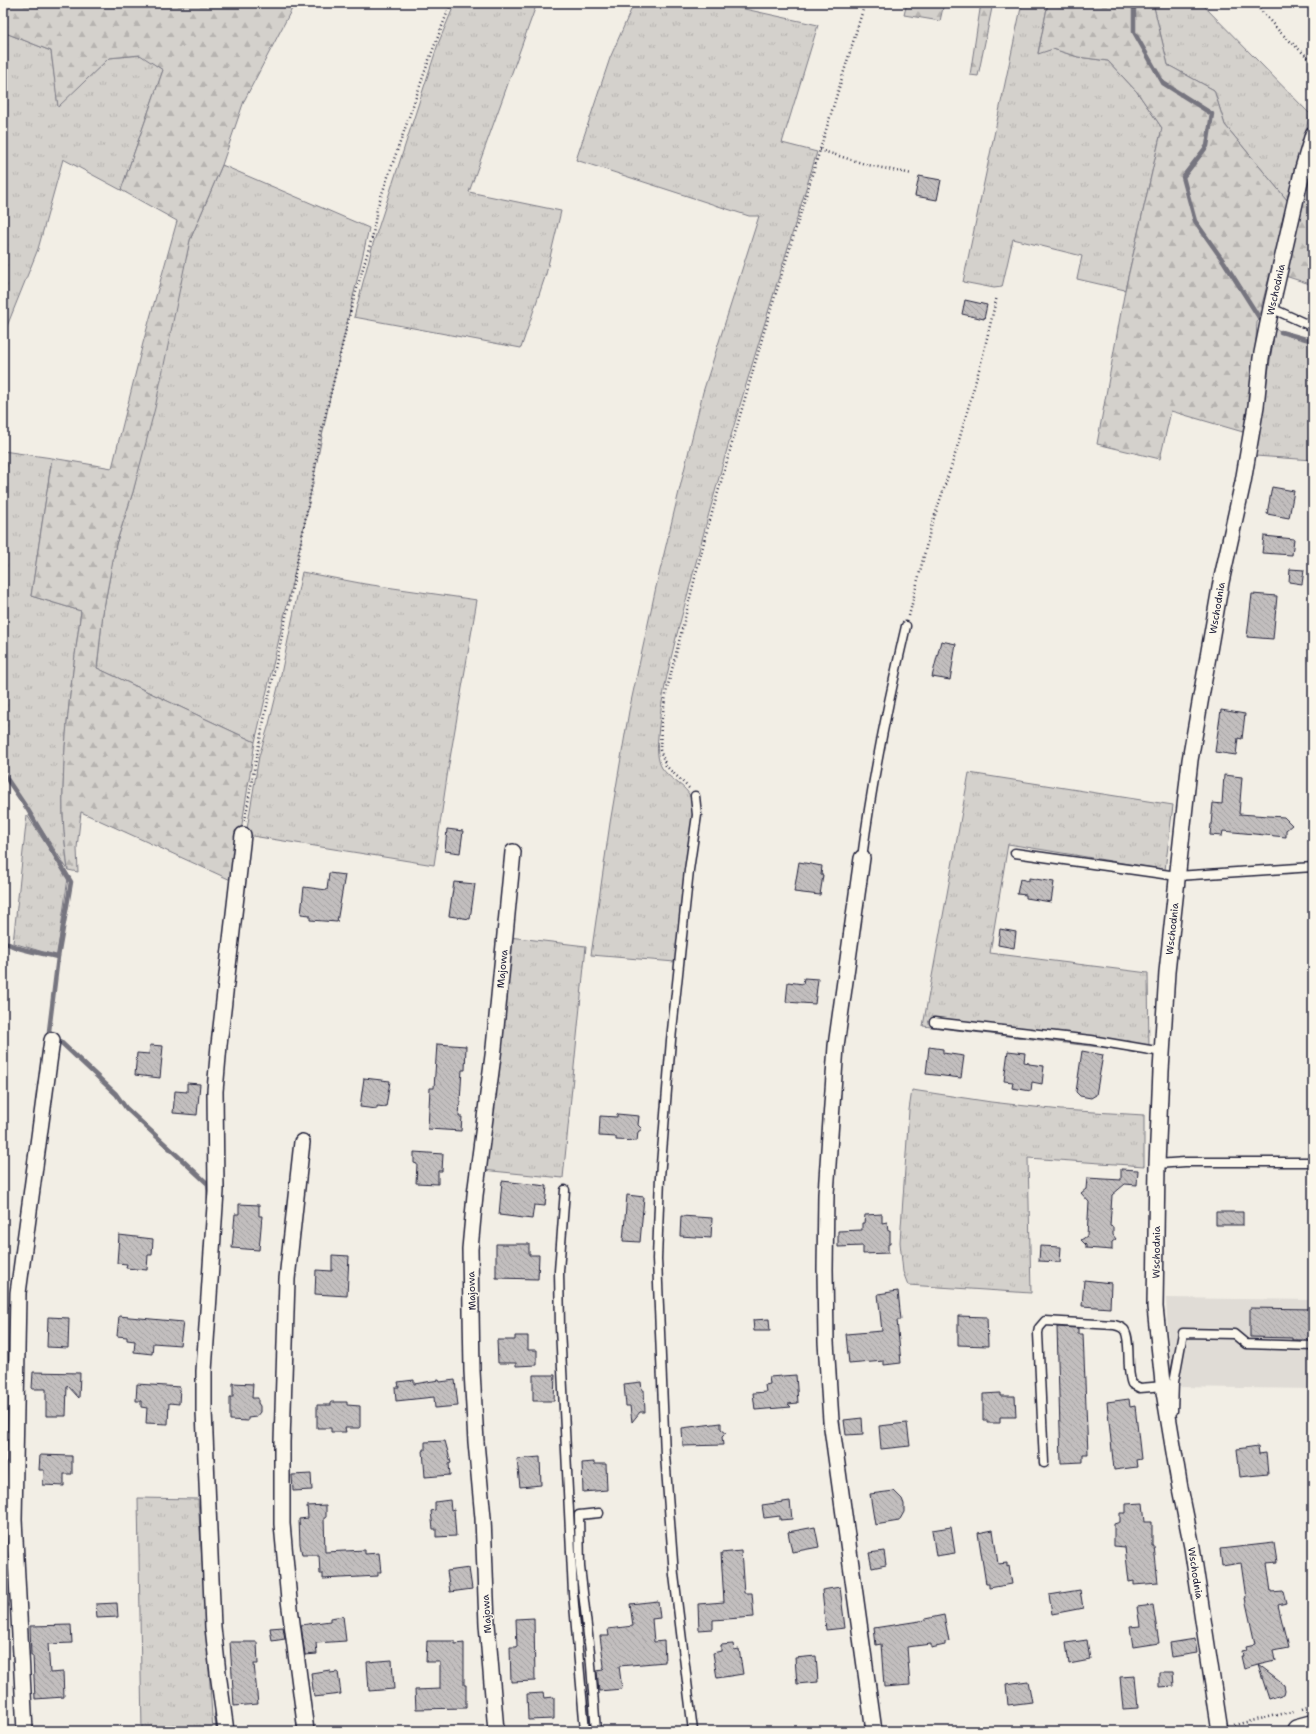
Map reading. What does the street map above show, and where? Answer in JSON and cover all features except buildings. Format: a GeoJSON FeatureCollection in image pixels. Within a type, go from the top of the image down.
{"type":"FeatureCollection","features":[{"type":"Feature","properties":{"kind":"main road"},"geometry":{"type":"LineString","coordinates":[[1298,1731],[1313,1726]]}},
{"type":"Feature","properties":{"kind":"street","name":"Wschodnia"},"geometry":{"type":"LineString","coordinates":[[1220,1729],[1192,1546],[1180,1488],[1164,1386],[1155,1307],[1157,1164],[1162,1052],[1167,972],[1191,752],[1221,582],[1243,482],[1256,406],[1261,358],[1301,176],[1313,134]]}},
{"type":"Feature","properties":{"kind":"street"},"geometry":{"type":"LineString","coordinates":[[226,1731],[213,1627],[204,1411],[204,1371],[216,1192],[215,1091],[243,835]]}},
{"type":"Feature","properties":{"kind":"street","name":"Majowa"},"geometry":{"type":"LineString","coordinates":[[496,1731],[487,1624],[483,1518],[476,1442],[472,1371],[470,1249],[475,1195],[494,1048],[514,852]]}},
{"type":"Feature","properties":{"kind":"street"},"geometry":{"type":"LineString","coordinates":[[862,858],[836,1046],[826,1194],[825,1284],[826,1342],[831,1421],[874,1731]]}},
{"type":"Feature","properties":{"kind":"street"},"geometry":{"type":"LineString","coordinates":[[25,1731],[14,1520],[18,1293],[52,1040]]}},
{"type":"Feature","properties":{"kind":"street"},"geometry":{"type":"LineString","coordinates":[[302,1142],[287,1279],[282,1442],[282,1524],[289,1600],[306,1731]]}},
{"type":"Feature","properties":{"kind":"lane"},"geometry":{"type":"LineString","coordinates":[[1271,308],[1313,327]]}},
{"type":"Feature","properties":{"kind":"lane"},"geometry":{"type":"LineString","coordinates":[[862,858],[866,826],[894,679],[906,626]]}},
{"type":"Feature","properties":{"kind":"lane"},"geometry":{"type":"LineString","coordinates":[[693,1731],[674,1575],[665,1455],[657,1259],[660,1177],[669,1063],[689,870],[697,815],[695,796]]}},
{"type":"Feature","properties":{"kind":"lane"},"geometry":{"type":"LineString","coordinates":[[1015,853],[1177,876],[1313,867]]}},
{"type":"Feature","properties":{"kind":"lane"},"geometry":{"type":"LineString","coordinates":[[934,1022],[1091,1040],[1162,1052]]}},
{"type":"Feature","properties":{"kind":"lane"},"geometry":{"type":"LineString","coordinates":[[1157,1164],[1185,1162],[1313,1162]]}},
{"type":"Feature","properties":{"kind":"lane"},"geometry":{"type":"LineString","coordinates":[[565,1190],[558,1272],[573,1593],[585,1731]]}},
{"type":"Feature","properties":{"kind":"lane"},"geometry":{"type":"LineString","coordinates":[[1044,1463],[1038,1333],[1039,1328],[1045,1321],[1114,1325],[1122,1328],[1126,1334],[1130,1380],[1132,1384],[1140,1388],[1164,1386]]}},
{"type":"Feature","properties":{"kind":"lane"},"geometry":{"type":"LineString","coordinates":[[1172,1435],[1174,1382],[1183,1333],[1234,1334],[1246,1344],[1313,1346]]}},
{"type":"Feature","properties":{"kind":"lane"},"geometry":{"type":"LineString","coordinates":[[596,1731],[590,1652],[580,1567],[579,1515],[599,1513]]}},
{"type":"Feature","properties":{"kind":"path"},"geometry":{"type":"LineString","coordinates":[[243,835],[252,775],[298,559],[316,468],[318,446],[351,309],[373,234],[377,208],[429,60],[451,3]]}},
{"type":"Feature","properties":{"kind":"path"},"geometry":{"type":"LineString","coordinates":[[695,796],[686,784],[666,766],[660,750],[661,724],[667,689],[708,526],[764,332],[865,3]]}},
{"type":"Feature","properties":{"kind":"path"},"geometry":{"type":"LineString","coordinates":[[1254,3],[1280,32],[1313,62]]}},
{"type":"Feature","properties":{"kind":"path"},"geometry":{"type":"LineString","coordinates":[[820,150],[868,165],[912,174]]}},
{"type":"Feature","properties":{"kind":"path"},"geometry":{"type":"LineString","coordinates":[[906,626],[931,527],[954,458],[982,359],[997,296]]}},
{"type":"Feature","properties":{"kind":"path"},"geometry":{"type":"LineString","coordinates":[[1179,1731],[1220,1729],[1313,1705]]}},
{"type":"Feature","properties":{"kind":"shaded area"},"geometry":{"type":"Polygon","coordinates":[[[1166,1298],[1313,1300],[1313,1389],[1175,1387],[1169,1358],[1166,1298]]]}},
{"type":"Feature","properties":{"kind":"green space"},"geometry":{"type":"Polygon","coordinates":[[[3,3],[295,3],[244,101],[222,165],[190,240],[155,408],[133,492],[116,544],[103,613],[97,668],[255,742],[233,881],[81,812],[77,848],[78,872],[68,870],[63,821],[65,746],[69,701],[81,611],[31,596],[52,458],[112,468],[143,343],[177,221],[121,190],[163,70],[140,55],[109,58],[58,107],[51,51],[3,32],[3,3]]]}},
{"type":"Feature","properties":{"kind":"green space"},"geometry":{"type":"Polygon","coordinates":[[[455,3],[537,3],[469,192],[561,211],[546,274],[521,348],[354,317],[373,244],[438,44],[455,3]]]}},
{"type":"Feature","properties":{"kind":"green space"},"geometry":{"type":"Polygon","coordinates":[[[634,3],[717,3],[818,25],[782,143],[817,152],[709,514],[673,651],[660,715],[658,757],[660,765],[667,774],[688,792],[693,805],[694,815],[675,962],[591,955],[610,823],[629,711],[656,587],[703,392],[759,216],[749,216],[576,160],[610,58],[634,3]]]}},
{"type":"Feature","properties":{"kind":"green space"},"geometry":{"type":"Polygon","coordinates":[[[907,3],[944,3],[940,21],[904,15],[907,3]]]}},
{"type":"Feature","properties":{"kind":"green space"},"geometry":{"type":"Polygon","coordinates":[[[981,3],[993,3],[978,76],[970,75],[981,3]]]}},
{"type":"Feature","properties":{"kind":"green space"},"geometry":{"type":"Polygon","coordinates":[[[1022,3],[1048,3],[1038,53],[1053,49],[1078,57],[1108,61],[1137,92],[1162,128],[1125,290],[1077,279],[1082,256],[1013,239],[1002,287],[994,288],[963,282],[1022,3]]]}},
{"type":"Feature","properties":{"kind":"green space"},"geometry":{"type":"Polygon","coordinates":[[[1048,3],[1153,3],[1168,65],[1214,90],[1225,125],[1287,200],[1299,205],[1313,151],[1313,285],[1282,275],[1270,274],[1257,323],[1253,384],[1243,432],[1171,411],[1160,459],[1097,444],[1125,290],[1162,128],[1137,92],[1108,61],[1078,57],[1053,49],[1038,54],[1048,3]]]}},
{"type":"Feature","properties":{"kind":"green space"},"geometry":{"type":"Polygon","coordinates":[[[1153,3],[1201,3],[1310,114],[1287,200],[1225,125],[1214,90],[1168,65],[1153,3]]]}},
{"type":"Feature","properties":{"kind":"green space"},"geometry":{"type":"Polygon","coordinates":[[[3,32],[51,51],[58,106],[109,58],[141,55],[163,70],[121,190],[63,159],[38,249],[3,336],[3,32]]]}},
{"type":"Feature","properties":{"kind":"green space"},"geometry":{"type":"Polygon","coordinates":[[[222,165],[369,228],[330,397],[296,566],[255,742],[97,668],[103,613],[116,544],[133,492],[190,240],[222,165]]]}},
{"type":"Feature","properties":{"kind":"green space"},"geometry":{"type":"Polygon","coordinates":[[[1275,329],[1313,341],[1313,460],[1255,456],[1275,329]]]}},
{"type":"Feature","properties":{"kind":"green space"},"geometry":{"type":"Polygon","coordinates":[[[3,451],[52,458],[31,596],[81,611],[69,701],[65,746],[63,821],[68,870],[3,771],[3,451]]]}},
{"type":"Feature","properties":{"kind":"green space"},"geometry":{"type":"Polygon","coordinates":[[[302,572],[365,584],[477,600],[448,770],[434,865],[246,835],[259,756],[269,724],[280,679],[302,572]]]}},
{"type":"Feature","properties":{"kind":"green space"},"geometry":{"type":"Polygon","coordinates":[[[969,773],[1173,805],[1165,870],[1008,844],[990,953],[1148,973],[1149,1053],[923,1026],[969,773]]]}},
{"type":"Feature","properties":{"kind":"green space"},"geometry":{"type":"Polygon","coordinates":[[[27,815],[68,878],[57,956],[13,943],[27,815]]]}},
{"type":"Feature","properties":{"kind":"green space"},"geometry":{"type":"Polygon","coordinates":[[[509,937],[586,946],[563,1178],[482,1170],[509,937]]]}},
{"type":"Feature","properties":{"kind":"green space"},"geometry":{"type":"Polygon","coordinates":[[[912,1090],[991,1102],[1061,1110],[1144,1115],[1144,1166],[1028,1158],[1031,1293],[908,1285],[903,1272],[900,1242],[909,1110],[912,1090]]]}},
{"type":"Feature","properties":{"kind":"green space"},"geometry":{"type":"Polygon","coordinates":[[[138,1498],[198,1499],[213,1731],[142,1731],[138,1498]]]}},
{"type":"Feature","properties":{"kind":"waterway"},"geometry":{"type":"LineString","coordinates":[[1134,3],[1134,32],[1163,83],[1212,114],[1207,146],[1183,177],[1195,221],[1224,262],[1260,319]]}},
{"type":"Feature","properties":{"kind":"waterway"},"geometry":{"type":"LineString","coordinates":[[1281,332],[1313,341]]}},
{"type":"Feature","properties":{"kind":"waterway"},"geometry":{"type":"LineString","coordinates":[[3,773],[28,810],[71,882],[58,957]]}},
{"type":"Feature","properties":{"kind":"waterway"},"geometry":{"type":"LineString","coordinates":[[3,940],[20,949],[58,957],[49,1031],[116,1094],[126,1108],[208,1184],[209,1200]]}},
{"type":"Feature","properties":{"kind":"waterway"},"geometry":{"type":"LineString","coordinates":[[216,1715],[218,1731]]}}]}
